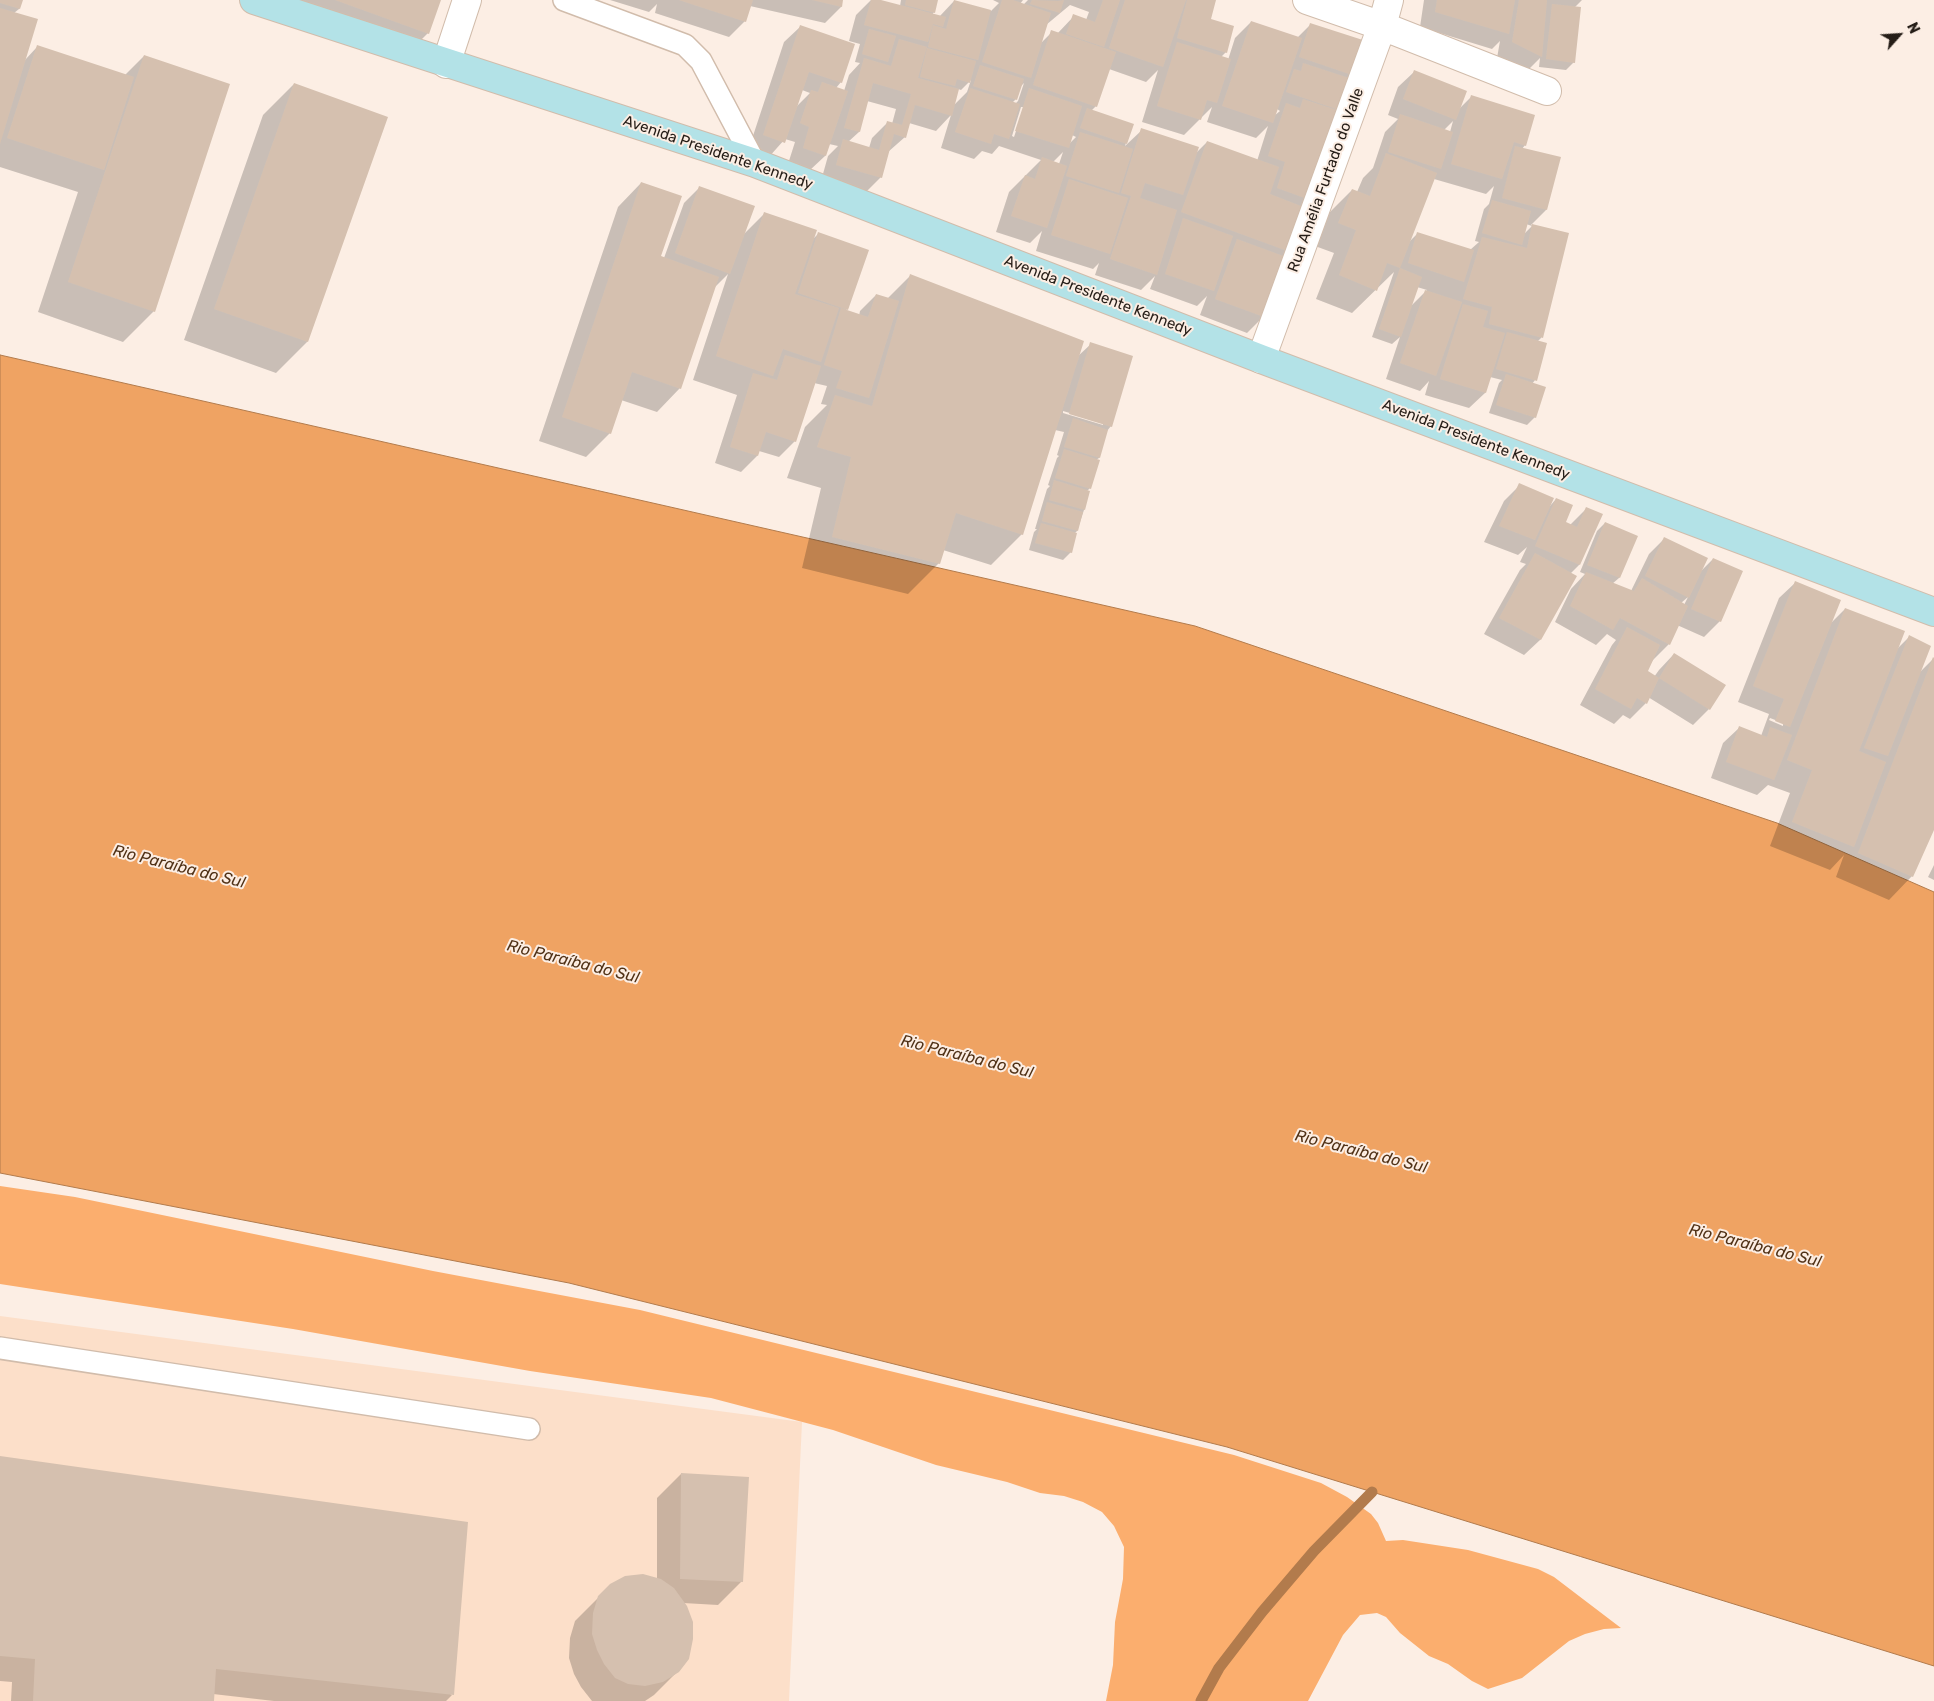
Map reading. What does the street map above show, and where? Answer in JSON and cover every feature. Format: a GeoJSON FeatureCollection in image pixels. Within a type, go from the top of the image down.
{"type":"FeatureCollection","features":[{"type":"Feature","properties":{"kind":"main road","name":"Avenida Presidente Kennedy"},"geometry":{"type":"LineString","coordinates":[[254,0],[755,163],[1261,359],[1934,612]]}},
{"type":"Feature","properties":{"kind":"street"},"geometry":{"type":"LineString","coordinates":[[446,64],[467,0]]}},
{"type":"Feature","properties":{"kind":"street"},"geometry":{"type":"LineString","coordinates":[[1307,0],[1385,13],[1547,91]]}},
{"type":"Feature","properties":{"kind":"street","name":"Rua Amélia Furtado do Valle"},"geometry":{"type":"LineString","coordinates":[[1261,359],[1385,13]]}},
{"type":"Feature","properties":{"kind":"lane"},"geometry":{"type":"LineString","coordinates":[[564,0],[686,45],[701,61],[755,163]]}},
{"type":"Feature","properties":{"kind":"lane"},"geometry":{"type":"LineString","coordinates":[[0,1348],[529,1429]]}},
{"type":"Feature","properties":{"kind":"shaded area"},"geometry":{"type":"Polygon","coordinates":[[[0,1186],[75,1197],[433,1271],[640,1310],[1234,1455],[1321,1483],[1347,1497],[1371,1514],[1378,1523],[1386,1541],[1403,1540],[1468,1550],[1538,1569],[1554,1577],[1621,1628],[1604,1629],[1569,1641],[1522,1678],[1488,1689],[1472,1681],[1448,1664],[1429,1656],[1400,1633],[1386,1617],[1377,1613],[1360,1615],[1343,1635],[1308,1701],[1106,1701],[1113,1665],[1115,1622],[1123,1579],[1124,1547],[1114,1526],[1102,1512],[1083,1502],[1064,1496],[1040,1493],[1007,1482],[936,1465],[833,1430],[711,1398],[530,1371],[293,1329],[0,1284],[0,1186]]]}},
{"type":"Feature","properties":{"kind":"shaded area"},"geometry":{"type":"Polygon","coordinates":[[[0,1316],[802,1422],[789,1701],[0,1701],[0,1316]]]}},
{"type":"Feature","properties":{"kind":"water","name":"Rio Paraíba do Sul"},"geometry":{"type":"Polygon","coordinates":[[[0,355],[1195,626],[1777,823],[1934,892],[1934,1666],[1227,1447],[569,1283],[0,1173],[0,355]]]}},
{"type":"Feature","properties":{"kind":"building"},"geometry":{"type":"Polygon","coordinates":[[[0,0],[23,0],[20,9],[0,3],[0,0]]]}},
{"type":"Feature","properties":{"kind":"building"},"geometry":{"type":"Polygon","coordinates":[[[335,0],[441,0],[429,34],[335,0]]]}},
{"type":"Feature","properties":{"kind":"building"},"geometry":{"type":"Polygon","coordinates":[[[679,0],[753,0],[746,22],[679,0]]]}},
{"type":"Feature","properties":{"kind":"building"},"geometry":{"type":"Polygon","coordinates":[[[812,0],[843,0],[842,7],[812,0]]]}},
{"type":"Feature","properties":{"kind":"building"},"geometry":{"type":"Polygon","coordinates":[[[871,0],[881,0],[946,17],[943,27],[933,24],[928,42],[864,25],[871,0]]]}},
{"type":"Feature","properties":{"kind":"building"},"geometry":{"type":"Polygon","coordinates":[[[906,0],[938,0],[935,13],[905,5],[906,0]]]}},
{"type":"Feature","properties":{"kind":"building"},"geometry":{"type":"Polygon","coordinates":[[[954,0],[991,10],[978,60],[928,47],[933,25],[946,29],[954,0]]]}},
{"type":"Feature","properties":{"kind":"building"},"geometry":{"type":"Polygon","coordinates":[[[1002,0],[1013,0],[1051,13],[1031,78],[982,62],[1002,0]]]}},
{"type":"Feature","properties":{"kind":"building"},"geometry":{"type":"Polygon","coordinates":[[[1032,0],[1064,0],[1060,13],[1030,4],[1032,0]]]}},
{"type":"Feature","properties":{"kind":"building"},"geometry":{"type":"Polygon","coordinates":[[[1103,0],[1120,0],[1104,47],[1066,34],[1073,14],[1095,22],[1103,0]]]}},
{"type":"Feature","properties":{"kind":"building"},"geometry":{"type":"Polygon","coordinates":[[[1125,0],[1186,0],[1163,67],[1109,48],[1125,0]]]}},
{"type":"Feature","properties":{"kind":"building"},"geometry":{"type":"Polygon","coordinates":[[[1187,0],[1216,0],[1211,19],[1234,26],[1227,53],[1177,38],[1187,0]]]}},
{"type":"Feature","properties":{"kind":"building"},"geometry":{"type":"Polygon","coordinates":[[[1437,0],[1515,0],[1509,34],[1435,12],[1437,0]]]}},
{"type":"Feature","properties":{"kind":"building"},"geometry":{"type":"Polygon","coordinates":[[[1519,0],[1547,0],[1542,57],[1512,42],[1519,0]]]}},
{"type":"Feature","properties":{"kind":"building"},"geometry":{"type":"Polygon","coordinates":[[[1552,4],[1581,7],[1575,63],[1546,59],[1552,4]]]}},
{"type":"Feature","properties":{"kind":"building"},"geometry":{"type":"Polygon","coordinates":[[[0,8],[38,19],[0,144],[0,8]]]}},
{"type":"Feature","properties":{"kind":"building"},"geometry":{"type":"Polygon","coordinates":[[[1251,21],[1302,38],[1273,123],[1222,106],[1251,21]]]}},
{"type":"Feature","properties":{"kind":"building"},"geometry":{"type":"Polygon","coordinates":[[[1310,23],[1369,42],[1358,77],[1299,57],[1310,23]]]}},
{"type":"Feature","properties":{"kind":"building"},"geometry":{"type":"Polygon","coordinates":[[[800,25],[855,44],[842,83],[809,72],[785,143],[763,135],[800,25]]]}},
{"type":"Feature","properties":{"kind":"building"},"geometry":{"type":"Polygon","coordinates":[[[869,29],[896,36],[888,62],[862,54],[869,29]]]}},
{"type":"Feature","properties":{"kind":"building"},"geometry":{"type":"Polygon","coordinates":[[[1051,30],[1116,52],[1097,107],[1033,85],[1051,30]]]}},
{"type":"Feature","properties":{"kind":"building"},"geometry":{"type":"Polygon","coordinates":[[[899,39],[927,47],[918,78],[959,89],[952,116],[915,105],[906,138],[894,134],[882,178],[836,165],[843,139],[879,150],[887,121],[902,125],[911,94],[873,83],[860,132],[844,128],[864,58],[891,66],[899,39]]]}},
{"type":"Feature","properties":{"kind":"building"},"geometry":{"type":"Polygon","coordinates":[[[1177,42],[1231,59],[1217,103],[1207,100],[1201,120],[1157,106],[1177,42]]]}},
{"type":"Feature","properties":{"kind":"building"},"geometry":{"type":"Polygon","coordinates":[[[37,45],[134,77],[104,170],[7,138],[37,45]]]}},
{"type":"Feature","properties":{"kind":"building"},"geometry":{"type":"Polygon","coordinates":[[[927,48],[976,61],[970,83],[957,79],[955,86],[920,77],[927,48]]]}},
{"type":"Feature","properties":{"kind":"building"},"geometry":{"type":"Polygon","coordinates":[[[144,55],[230,84],[155,312],[68,282],[144,55]]]}},
{"type":"Feature","properties":{"kind":"building"},"geometry":{"type":"Polygon","coordinates":[[[1303,63],[1355,80],[1345,112],[1286,92],[1294,69],[1301,71],[1303,63]]]}},
{"type":"Feature","properties":{"kind":"building"},"geometry":{"type":"Polygon","coordinates":[[[980,65],[1024,79],[1017,100],[973,86],[980,65]]]}},
{"type":"Feature","properties":{"kind":"building"},"geometry":{"type":"Polygon","coordinates":[[[1414,70],[1467,91],[1456,120],[1403,99],[1414,70]]]}},
{"type":"Feature","properties":{"kind":"building"},"geometry":{"type":"Polygon","coordinates":[[[822,82],[848,91],[826,156],[803,148],[809,127],[800,123],[811,90],[818,92],[822,82]]]}},
{"type":"Feature","properties":{"kind":"building"},"geometry":{"type":"Polygon","coordinates":[[[294,83],[388,117],[308,342],[214,309],[294,83]]]}},
{"type":"Feature","properties":{"kind":"building"},"geometry":{"type":"Polygon","coordinates":[[[970,88],[1020,104],[1009,139],[994,134],[991,144],[955,132],[970,88]]]}},
{"type":"Feature","properties":{"kind":"building"},"geometry":{"type":"Polygon","coordinates":[[[1029,88],[1082,106],[1069,148],[1015,131],[1029,88]]]}},
{"type":"Feature","properties":{"kind":"building"},"geometry":{"type":"Polygon","coordinates":[[[1471,95],[1535,115],[1526,146],[1514,142],[1502,179],[1451,164],[1471,95]]]}},
{"type":"Feature","properties":{"kind":"building"},"geometry":{"type":"Polygon","coordinates":[[[1303,99],[1343,112],[1313,201],[1277,188],[1285,162],[1268,156],[1286,103],[1300,108],[1303,99]]]}},
{"type":"Feature","properties":{"kind":"building"},"geometry":{"type":"Polygon","coordinates":[[[1087,108],[1134,124],[1127,144],[1080,128],[1087,108]]]}},
{"type":"Feature","properties":{"kind":"building"},"geometry":{"type":"Polygon","coordinates":[[[1400,114],[1453,132],[1441,169],[1388,152],[1400,114]]]}},
{"type":"Feature","properties":{"kind":"building"},"geometry":{"type":"Polygon","coordinates":[[[1141,128],[1199,147],[1183,195],[1145,183],[1140,198],[1177,210],[1157,275],[1110,259],[1131,196],[1121,193],[1141,128]]]}},
{"type":"Feature","properties":{"kind":"building"},"geometry":{"type":"Polygon","coordinates":[[[1080,132],[1133,149],[1119,193],[1066,176],[1080,132]]]}},
{"type":"Feature","properties":{"kind":"building"},"geometry":{"type":"Polygon","coordinates":[[[1207,141],[1279,167],[1270,194],[1306,208],[1290,252],[1181,212],[1207,141]]]}},
{"type":"Feature","properties":{"kind":"building"},"geometry":{"type":"Polygon","coordinates":[[[1515,146],[1561,157],[1547,210],[1502,198],[1515,146]]]}},
{"type":"Feature","properties":{"kind":"building"},"geometry":{"type":"Polygon","coordinates":[[[1386,153],[1437,173],[1400,268],[1387,263],[1377,291],[1339,275],[1356,230],[1338,223],[1352,189],[1370,196],[1386,153]]]}},
{"type":"Feature","properties":{"kind":"building"},"geometry":{"type":"Polygon","coordinates":[[[1042,157],[1067,166],[1047,228],[1011,216],[1025,175],[1035,179],[1042,157]]]}},
{"type":"Feature","properties":{"kind":"building"},"geometry":{"type":"Polygon","coordinates":[[[1069,179],[1128,198],[1110,254],[1051,235],[1069,179]]]}},
{"type":"Feature","properties":{"kind":"building"},"geometry":{"type":"Polygon","coordinates":[[[641,182],[682,196],[661,256],[719,277],[681,389],[632,372],[611,434],[562,417],[641,182]]]}},
{"type":"Feature","properties":{"kind":"building"},"geometry":{"type":"Polygon","coordinates":[[[699,186],[755,206],[730,274],[675,253],[699,186]]]}},
{"type":"Feature","properties":{"kind":"building"},"geometry":{"type":"Polygon","coordinates":[[[1492,200],[1531,211],[1522,245],[1482,233],[1492,200]]]}},
{"type":"Feature","properties":{"kind":"building"},"geometry":{"type":"Polygon","coordinates":[[[764,212],[817,230],[795,294],[839,308],[821,362],[783,349],[773,376],[716,356],[764,212]]]}},
{"type":"Feature","properties":{"kind":"building"},"geometry":{"type":"Polygon","coordinates":[[[1183,218],[1233,236],[1214,291],[1165,274],[1183,218]]]}},
{"type":"Feature","properties":{"kind":"building"},"geometry":{"type":"Polygon","coordinates":[[[1532,224],[1569,233],[1543,338],[1489,324],[1492,307],[1463,299],[1482,237],[1527,248],[1532,224]]]}},
{"type":"Feature","properties":{"kind":"building"},"geometry":{"type":"Polygon","coordinates":[[[818,232],[869,250],[848,310],[798,293],[818,232]]]}},
{"type":"Feature","properties":{"kind":"building"},"geometry":{"type":"Polygon","coordinates":[[[1417,232],[1474,250],[1464,282],[1408,263],[1417,232]]]}},
{"type":"Feature","properties":{"kind":"building"},"geometry":{"type":"Polygon","coordinates":[[[1237,239],[1286,257],[1264,317],[1215,299],[1237,239]]]}},
{"type":"Feature","properties":{"kind":"building"},"geometry":{"type":"Polygon","coordinates":[[[1400,268],[1422,277],[1401,337],[1379,329],[1400,268]]]}},
{"type":"Feature","properties":{"kind":"building"},"geometry":{"type":"Polygon","coordinates":[[[910,274],[1084,341],[1023,535],[956,513],[940,564],[832,537],[851,457],[817,447],[835,395],[872,406],[910,274]]]}},
{"type":"Feature","properties":{"kind":"building"},"geometry":{"type":"Polygon","coordinates":[[[1425,290],[1462,302],[1436,376],[1400,363],[1425,290]]]}},
{"type":"Feature","properties":{"kind":"building"},"geometry":{"type":"Polygon","coordinates":[[[876,294],[899,301],[869,398],[836,388],[842,371],[824,365],[841,308],[868,317],[876,294]]]}},
{"type":"Feature","properties":{"kind":"building"},"geometry":{"type":"Polygon","coordinates":[[[1463,304],[1488,311],[1483,327],[1505,333],[1486,393],[1440,379],[1463,304]]]}},
{"type":"Feature","properties":{"kind":"building"},"geometry":{"type":"Polygon","coordinates":[[[1507,332],[1547,343],[1537,381],[1496,369],[1507,332]]]}},
{"type":"Feature","properties":{"kind":"building"},"geometry":{"type":"Polygon","coordinates":[[[1090,342],[1133,356],[1112,427],[1069,414],[1090,342]]]}},
{"type":"Feature","properties":{"kind":"building"},"geometry":{"type":"Polygon","coordinates":[[[785,355],[821,366],[796,442],[766,432],[758,456],[730,447],[753,373],[777,380],[785,355]]]}},
{"type":"Feature","properties":{"kind":"building"},"geometry":{"type":"Polygon","coordinates":[[[1506,374],[1546,387],[1536,418],[1496,405],[1506,374]]]}},
{"type":"Feature","properties":{"kind":"building"},"geometry":{"type":"Polygon","coordinates":[[[1073,418],[1108,430],[1100,458],[1064,447],[1073,418]]]}},
{"type":"Feature","properties":{"kind":"building"},"geometry":{"type":"Polygon","coordinates":[[[1064,449],[1100,460],[1091,489],[1055,478],[1064,449]]]}},
{"type":"Feature","properties":{"kind":"building"},"geometry":{"type":"Polygon","coordinates":[[[1054,480],[1090,491],[1085,510],[1049,500],[1054,480]]]}},
{"type":"Feature","properties":{"kind":"building"},"geometry":{"type":"Polygon","coordinates":[[[1519,483],[1554,498],[1535,540],[1499,526],[1519,483]]]}},
{"type":"Feature","properties":{"kind":"building"},"geometry":{"type":"Polygon","coordinates":[[[1556,498],[1573,505],[1566,522],[1577,527],[1586,507],[1603,514],[1580,565],[1535,546],[1556,498]]]}},
{"type":"Feature","properties":{"kind":"building"},"geometry":{"type":"Polygon","coordinates":[[[1047,502],[1083,512],[1078,531],[1042,521],[1047,502]]]}},
{"type":"Feature","properties":{"kind":"building"},"geometry":{"type":"Polygon","coordinates":[[[1605,522],[1638,536],[1620,578],[1587,565],[1605,522]]]}},
{"type":"Feature","properties":{"kind":"building"},"geometry":{"type":"Polygon","coordinates":[[[1041,523],[1077,533],[1072,553],[1035,543],[1041,523]]]}},
{"type":"Feature","properties":{"kind":"building"},"geometry":{"type":"Polygon","coordinates":[[[1664,537],[1708,558],[1689,598],[1645,576],[1664,537]]]}},
{"type":"Feature","properties":{"kind":"building"},"geometry":{"type":"Polygon","coordinates":[[[1535,553],[1577,576],[1541,640],[1499,618],[1535,553]]]}},
{"type":"Feature","properties":{"kind":"building"},"geometry":{"type":"Polygon","coordinates":[[[1713,558],[1743,571],[1721,622],[1691,609],[1713,558]]]}},
{"type":"Feature","properties":{"kind":"building"},"geometry":{"type":"Polygon","coordinates":[[[1586,572],[1634,591],[1642,578],[1688,606],[1670,645],[1620,618],[1613,630],[1570,606],[1586,572]]]}},
{"type":"Feature","properties":{"kind":"building"},"geometry":{"type":"Polygon","coordinates":[[[1795,581],[1841,600],[1790,727],[1775,721],[1784,699],[1753,686],[1795,581]]]}},
{"type":"Feature","properties":{"kind":"building"},"geometry":{"type":"Polygon","coordinates":[[[1845,608],[1905,631],[1859,751],[1886,762],[1854,847],[1792,822],[1812,770],[1787,760],[1845,608]]]}},
{"type":"Feature","properties":{"kind":"building"},"geometry":{"type":"Polygon","coordinates":[[[1627,627],[1660,645],[1648,671],[1659,678],[1647,704],[1637,698],[1631,709],[1595,689],[1627,627]]]}},
{"type":"Feature","properties":{"kind":"building"},"geometry":{"type":"Polygon","coordinates":[[[1909,635],[1931,646],[1888,756],[1864,748],[1909,635]]]}},
{"type":"Feature","properties":{"kind":"building"},"geometry":{"type":"Polygon","coordinates":[[[1674,653],[1726,685],[1710,710],[1659,678],[1674,653]]]}},
{"type":"Feature","properties":{"kind":"building"},"geometry":{"type":"Polygon","coordinates":[[[1933,657],[1934,830],[1913,877],[1858,853],[1933,657]]]}},
{"type":"Feature","properties":{"kind":"building"},"geometry":{"type":"Polygon","coordinates":[[[1739,726],[1767,737],[1770,727],[1792,735],[1774,780],[1726,762],[1739,726]]]}},
{"type":"Feature","properties":{"kind":"building"},"geometry":{"type":"Polygon","coordinates":[[[0,1456],[468,1522],[454,1695],[216,1669],[214,1701],[33,1701],[35,1659],[0,1656],[0,1456]]]}},
{"type":"Feature","properties":{"kind":"building"},"geometry":{"type":"Polygon","coordinates":[[[681,1473],[749,1477],[743,1582],[680,1579],[681,1473]]]}},
{"type":"Feature","properties":{"kind":"building"},"geometry":{"type":"Polygon","coordinates":[[[643,1574],[661,1579],[674,1588],[687,1606],[693,1622],[693,1639],[689,1659],[679,1672],[663,1682],[645,1686],[628,1684],[615,1678],[604,1664],[592,1634],[593,1613],[598,1596],[610,1584],[625,1576],[643,1574]]]}},
{"type":"Feature","properties":{"kind":"waterway"},"geometry":{"type":"LineString","coordinates":[[1201,1701],[1219,1668],[1262,1612],[1314,1551],[1372,1492]]}}]}
